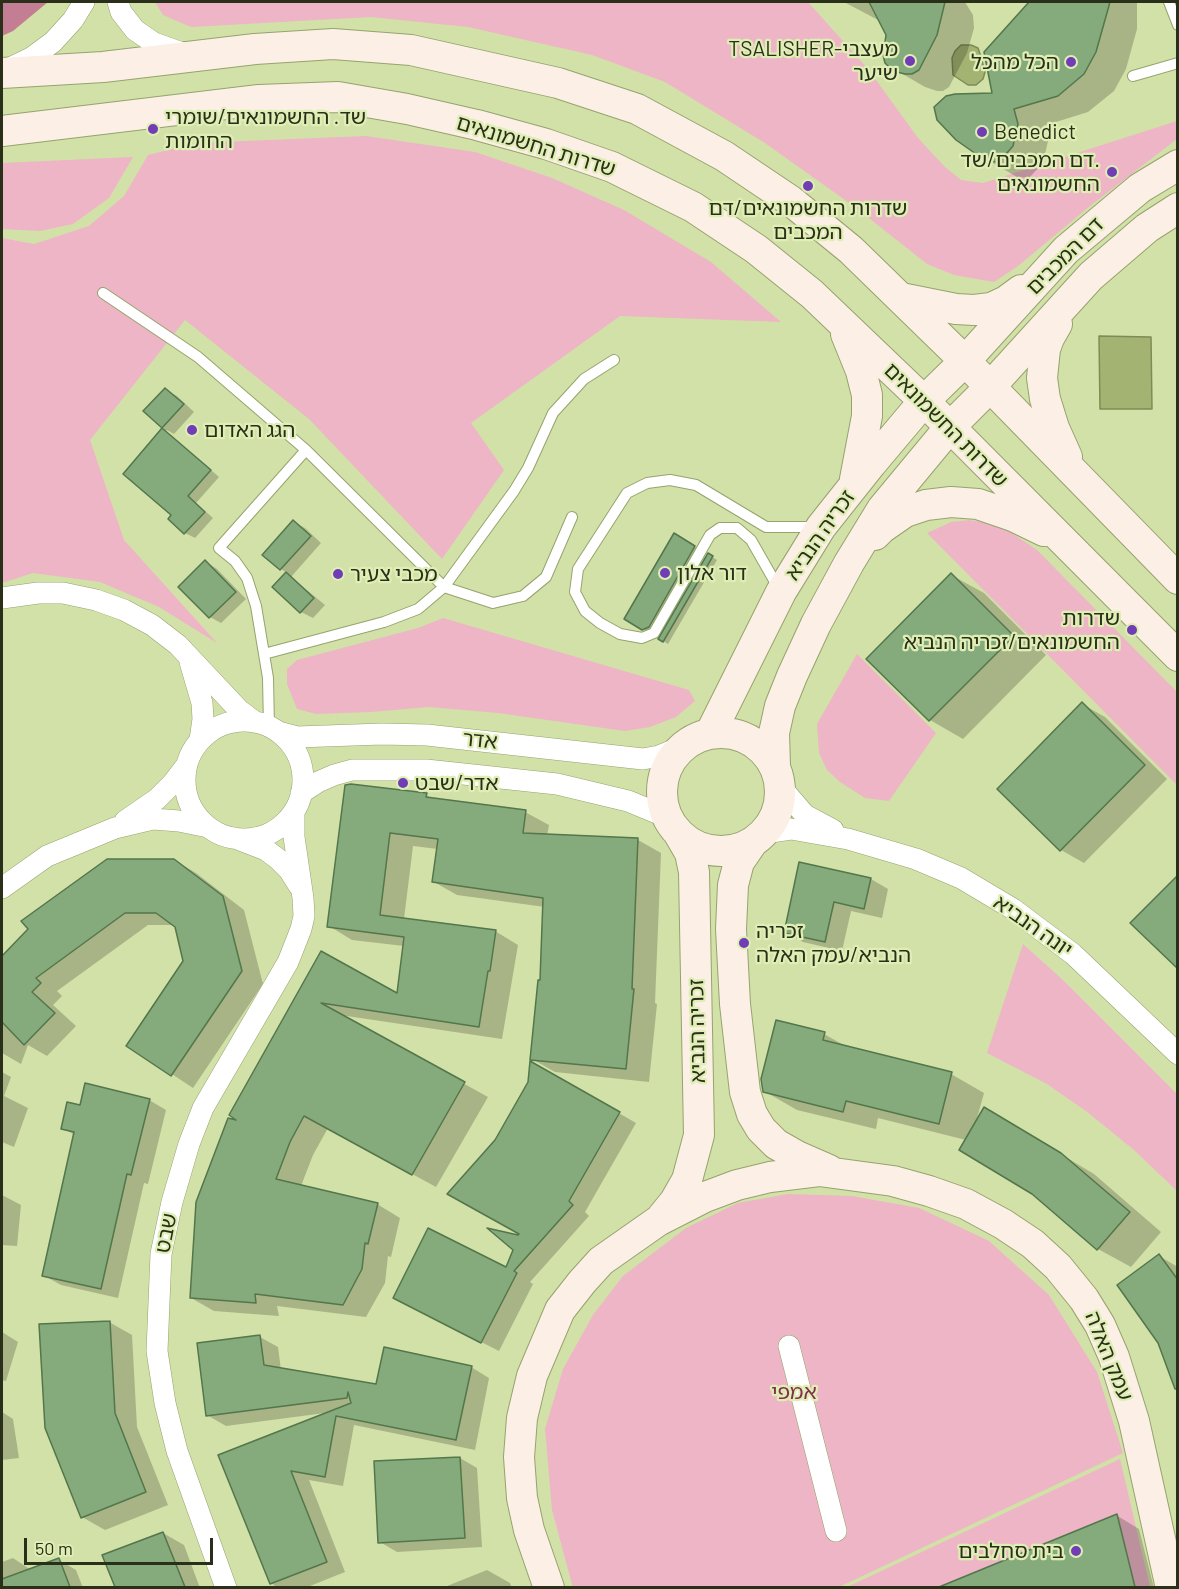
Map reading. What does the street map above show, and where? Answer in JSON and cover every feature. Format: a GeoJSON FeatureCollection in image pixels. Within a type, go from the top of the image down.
{"type":"FeatureCollection","features":[{"type":"Feature","properties":{"kind":"street"},"geometry":{"type":"LineString","coordinates":[[2,73],[31,58],[54,42],[73,20],[84,2]]}},
{"type":"Feature","properties":{"kind":"street"},"geometry":{"type":"LineString","coordinates":[[118,2],[135,30],[154,44],[191,56]]}},
{"type":"Feature","properties":{"kind":"street"},"geometry":{"type":"LineString","coordinates":[[2,73],[103,67],[255,49],[333,44],[411,50],[558,83],[637,109],[724,156],[792,201],[851,250],[965,361],[1178,579]]}},
{"type":"Feature","properties":{"kind":"street","name":"שדרות החשמונאים"},"geometry":{"type":"LineString","coordinates":[[2,131],[259,100],[338,97],[442,117],[546,144],[612,167],[693,207],[756,249],[812,294],[924,401],[1178,656]]}},
{"type":"Feature","properties":{"kind":"street","name":"דם המכבים"},"geometry":{"type":"LineString","coordinates":[[965,361],[1066,250],[1099,220],[1140,188],[1178,165]]}},
{"type":"Feature","properties":{"kind":"street","name":"דם המכבים"},"geometry":{"type":"LineString","coordinates":[[990,387],[1091,276],[1161,218],[1178,208]]}},
{"type":"Feature","properties":{"kind":"street"},"geometry":{"type":"LineString","coordinates":[[901,298],[956,309],[991,308],[1006,301],[1042,276]]}},
{"type":"Feature","properties":{"kind":"street"},"geometry":{"type":"LineString","coordinates":[[1075,473],[1054,428],[1045,399],[1042,378],[1043,358],[1049,338],[1076,293]]}},
{"type":"Feature","properties":{"kind":"street"},"geometry":{"type":"LineString","coordinates":[[842,323],[861,371],[867,395],[867,416],[854,486]]}},
{"type":"Feature","properties":{"kind":"street","name":"זכריה הנביא"},"geometry":{"type":"LineString","coordinates":[[711,732],[781,592],[821,527],[924,401],[965,361]]}},
{"type":"Feature","properties":{"kind":"street","name":"זכריה הנביא"},"geometry":{"type":"LineString","coordinates":[[778,776],[774,733],[780,706],[816,624],[849,563],[882,509],[950,427],[990,387]]}},
{"type":"Feature","properties":{"kind":"street"},"geometry":{"type":"LineString","coordinates":[[849,563],[882,528],[905,512],[926,505],[951,502],[978,504],[1013,516],[1061,539]]}},
{"type":"Feature","properties":{"kind":"street"},"geometry":{"type":"LineString","coordinates":[[2,598],[38,593],[63,593],[96,600],[124,610],[152,625],[186,653],[239,710],[267,727],[288,741],[296,753],[303,779],[297,803],[274,831],[249,839],[221,835],[198,817],[186,793],[184,780],[191,752],[211,730],[225,724],[239,721],[267,727]]}},
{"type":"Feature","properties":{"kind":"street"},"geometry":{"type":"LineString","coordinates":[[186,653],[198,684],[202,703],[204,719],[200,740]]}},
{"type":"Feature","properties":{"kind":"street","name":"אדר"},"geometry":{"type":"LineString","coordinates":[[267,727],[297,737],[427,735],[644,759],[681,747]]}},
{"type":"Feature","properties":{"kind":"street"},"geometry":{"type":"LineString","coordinates":[[711,732],[726,732],[748,739],[766,753],[778,776],[777,811],[758,838],[737,849],[722,851],[706,849],[691,843],[673,825],[663,804],[662,779],[672,756],[695,738],[711,732]]}},
{"type":"Feature","properties":{"kind":"street"},"geometry":{"type":"LineString","coordinates":[[115,828],[157,799],[174,783],[186,766]]}},
{"type":"Feature","properties":{"kind":"street","name":"אדר"},"geometry":{"type":"LineString","coordinates":[[297,803],[318,782],[352,770],[426,770],[556,784],[628,801],[673,825]]}},
{"type":"Feature","properties":{"kind":"street","name":"יונה הנביא"},"geometry":{"type":"LineString","coordinates":[[778,776],[805,815],[861,843]]}},
{"type":"Feature","properties":{"kind":"street","name":"שבט"},"geometry":{"type":"LineString","coordinates":[[226,1587],[177,1451],[165,1403],[157,1352],[161,1254],[172,1202],[189,1144],[203,1108],[288,963],[301,928],[304,916],[303,898],[294,837],[297,803]]}},
{"type":"Feature","properties":{"kind":"street"},"geometry":{"type":"LineString","coordinates":[[2,888],[47,856],[115,828],[153,819],[208,827]]}},
{"type":"Feature","properties":{"kind":"street","name":"זכריה הנביא"},"geometry":{"type":"LineString","coordinates":[[658,1221],[675,1201],[687,1180],[699,1135],[694,872],[690,853],[673,825]]}},
{"type":"Feature","properties":{"kind":"street","name":"יונה הנביא"},"geometry":{"type":"LineString","coordinates":[[758,838],[791,829],[818,832],[916,859],[961,878],[1013,909],[1073,954],[1178,1054]]}},
{"type":"Feature","properties":{"kind":"street","name":"שבט"},"geometry":{"type":"LineString","coordinates":[[236,838],[266,850],[278,860],[289,870],[303,898]]}},
{"type":"Feature","properties":{"kind":"street","name":"זכריה הנביא"},"geometry":{"type":"LineString","coordinates":[[758,838],[740,862],[733,885],[731,928],[735,1004],[745,1092],[752,1114],[761,1129],[776,1144],[797,1156],[838,1173]]}},
{"type":"Feature","properties":{"kind":"street"},"geometry":{"type":"LineString","coordinates":[[549,1587],[529,1530],[522,1498],[519,1457],[532,1376],[560,1310],[582,1282],[623,1244],[658,1221],[705,1197],[737,1185],[770,1177],[808,1172],[838,1173]]}},
{"type":"Feature","properties":{"kind":"street","name":"עמק האלה"},"geometry":{"type":"LineString","coordinates":[[838,1173],[893,1181],[966,1204],[1034,1244],[1065,1275],[1084,1299],[1100,1325],[1121,1378],[1138,1440],[1172,1587]]}},
{"type":"Feature","properties":{"kind":"street"},"geometry":{"type":"LineString","coordinates":[[789,1346],[836,1531]]}},
{"type":"Feature","properties":{"kind":"lane"},"geometry":{"type":"LineString","coordinates":[[1169,2],[1178,25]]}},
{"type":"Feature","properties":{"kind":"lane"},"geometry":{"type":"LineString","coordinates":[[1132,76],[1178,63]]}},
{"type":"Feature","properties":{"kind":"lane"},"geometry":{"type":"LineString","coordinates":[[103,293],[198,357],[306,450],[444,587],[493,603],[523,596],[546,577],[572,517]]}},
{"type":"Feature","properties":{"kind":"lane"},"geometry":{"type":"LineString","coordinates":[[264,654],[384,622],[418,609],[444,587],[514,490],[528,468],[553,413],[584,379],[614,360]]}},
{"type":"Feature","properties":{"kind":"lane"},"geometry":{"type":"LineString","coordinates":[[267,727],[268,678],[256,606],[247,578],[235,561],[219,548],[306,450]]}},
{"type":"Feature","properties":{"kind":"lane"},"geometry":{"type":"LineString","coordinates":[[781,592],[751,540],[737,528],[720,528],[710,535],[654,633],[648,636],[642,638],[620,634],[600,623],[585,611],[575,592],[578,569],[627,492],[647,483],[670,480],[696,485],[766,527],[821,527]]}},
{"type":"Feature","properties":{"kind":"green space"},"geometry":{"type":"Polygon","coordinates":[[[155,2],[808,2],[868,69],[918,138],[945,167],[961,180],[983,183],[1177,121],[1177,139],[1090,206],[1018,266],[994,282],[954,275],[927,264],[855,207],[765,143],[665,82],[592,55],[468,27],[371,17],[191,27],[163,15],[155,2]]]}},
{"type":"Feature","properties":{"kind":"green space"},"geometry":{"type":"Polygon","coordinates":[[[366,136],[475,152],[552,178],[624,210],[711,262],[781,322],[620,316],[471,423],[504,470],[442,559],[309,419],[185,320],[90,440],[124,540],[217,643],[159,607],[100,582],[33,573],[2,583],[2,238],[34,244],[89,226],[124,196],[148,155],[197,143],[366,136]]]}},
{"type":"Feature","properties":{"kind":"green space"},"geometry":{"type":"Polygon","coordinates":[[[133,157],[109,198],[73,224],[40,231],[2,229],[2,163],[133,157]]]}},
{"type":"Feature","properties":{"kind":"green space"},"geometry":{"type":"Polygon","coordinates":[[[969,520],[988,523],[1010,532],[1037,550],[1177,692],[1177,785],[927,533],[951,522],[969,520]]]}},
{"type":"Feature","properties":{"kind":"green space"},"geometry":{"type":"Polygon","coordinates":[[[443,618],[689,690],[695,701],[676,717],[650,727],[625,731],[498,713],[429,707],[316,714],[297,709],[287,684],[287,669],[297,660],[418,628],[443,618]]]}},
{"type":"Feature","properties":{"kind":"green space"},"geometry":{"type":"Polygon","coordinates":[[[857,654],[936,733],[889,801],[865,798],[840,782],[827,770],[819,753],[817,724],[857,654]]]}},
{"type":"Feature","properties":{"kind":"green space"},"geometry":{"type":"Polygon","coordinates":[[[1023,944],[1064,981],[1177,1094],[1177,1191],[1134,1150],[1086,1111],[1047,1084],[987,1053],[1023,944]]]}},
{"type":"Feature","properties":{"kind":"green space","name":"אמפי"},"geometry":{"type":"Polygon","coordinates":[[[788,1194],[852,1196],[919,1208],[989,1241],[1049,1295],[1097,1372],[1123,1453],[839,1587],[573,1588],[552,1510],[545,1429],[563,1369],[593,1315],[623,1276],[686,1228],[738,1203],[788,1194]]]}},
{"type":"Feature","properties":{"kind":"green space"},"geometry":{"type":"Polygon","coordinates":[[[1120,1459],[1150,1587],[845,1588],[1120,1459]]]}},
{"type":"Feature","properties":{"kind":"shaded area"},"geometry":{"type":"Polygon","coordinates":[[[2,2],[48,2],[13,31],[2,36],[2,2]]]}},
{"type":"Feature","properties":{"kind":"shaded area"},"geometry":{"type":"Polygon","coordinates":[[[961,45],[978,48],[985,72],[983,79],[976,85],[968,85],[953,75],[952,58],[961,45]]]}},
{"type":"Feature","properties":{"kind":"shaded area"},"geometry":{"type":"Polygon","coordinates":[[[1099,336],[1151,337],[1152,409],[1100,409],[1099,336]]]}},
{"type":"Feature","properties":{"kind":"building"},"geometry":{"type":"Polygon","coordinates":[[[869,2],[945,2],[937,35],[919,70],[912,74],[905,74],[893,71],[885,63],[883,55],[886,35],[869,2]]]}},
{"type":"Feature","properties":{"kind":"building"},"geometry":{"type":"Polygon","coordinates":[[[1029,2],[1110,2],[1096,52],[1084,74],[1058,96],[1014,109],[1018,124],[1013,146],[999,162],[986,161],[956,140],[937,120],[934,107],[946,96],[992,93],[984,52],[1029,2]]]}},
{"type":"Feature","properties":{"kind":"building"},"geometry":{"type":"Polygon","coordinates":[[[165,388],[184,404],[162,428],[143,411],[165,388]]]}},
{"type":"Feature","properties":{"kind":"building"},"geometry":{"type":"Polygon","coordinates":[[[162,428],[211,470],[188,496],[205,512],[184,534],[168,519],[171,515],[123,474],[162,428]]]}},
{"type":"Feature","properties":{"kind":"building"},"geometry":{"type":"Polygon","coordinates":[[[293,520],[311,536],[280,570],[262,555],[293,520]]]}},
{"type":"Feature","properties":{"kind":"building"},"geometry":{"type":"Polygon","coordinates":[[[674,533],[695,546],[649,627],[642,630],[624,619],[674,533]]]}},
{"type":"Feature","properties":{"kind":"building"},"geometry":{"type":"Polygon","coordinates":[[[708,553],[713,556],[663,642],[658,639],[708,553]]]}},
{"type":"Feature","properties":{"kind":"building"},"geometry":{"type":"Polygon","coordinates":[[[205,560],[236,592],[209,618],[178,587],[205,560]]]}},
{"type":"Feature","properties":{"kind":"building"},"geometry":{"type":"Polygon","coordinates":[[[286,572],[314,598],[300,613],[272,587],[286,572]]]}},
{"type":"Feature","properties":{"kind":"building"},"geometry":{"type":"Polygon","coordinates":[[[951,573],[1014,636],[929,721],[866,659],[951,573]]]}},
{"type":"Feature","properties":{"kind":"building"},"geometry":{"type":"Polygon","coordinates":[[[1082,702],[1145,765],[1060,851],[997,789],[1082,702]]]}},
{"type":"Feature","properties":{"kind":"building"},"geometry":{"type":"Polygon","coordinates":[[[345,785],[427,793],[426,797],[526,810],[523,833],[638,838],[632,989],[634,989],[626,1069],[530,1060],[538,980],[540,980],[543,898],[432,882],[438,839],[390,833],[380,915],[496,930],[479,1027],[321,1003],[465,1082],[412,1175],[304,1116],[290,1142],[276,1179],[378,1203],[368,1244],[365,1243],[362,1269],[343,1305],[255,1294],[256,1303],[190,1298],[196,1202],[228,1118],[236,1120],[229,1115],[321,951],[397,993],[404,937],[327,927],[345,785]]]}},
{"type":"Feature","properties":{"kind":"building"},"geometry":{"type":"Polygon","coordinates":[[[107,859],[174,859],[223,896],[242,971],[171,1076],[126,1046],[183,961],[175,927],[156,913],[125,913],[36,978],[41,983],[32,992],[55,1013],[24,1045],[2,1022],[2,956],[28,929],[21,921],[107,859]]]}},
{"type":"Feature","properties":{"kind":"building"},"geometry":{"type":"Polygon","coordinates":[[[799,862],[871,878],[864,909],[834,902],[825,942],[784,933],[799,862]]]}},
{"type":"Feature","properties":{"kind":"building"},"geometry":{"type":"Polygon","coordinates":[[[1178,875],[1178,969],[1130,923],[1178,875]]]}},
{"type":"Feature","properties":{"kind":"building"},"geometry":{"type":"Polygon","coordinates":[[[776,1020],[825,1032],[823,1040],[952,1072],[939,1124],[846,1101],[843,1112],[763,1092],[761,1079],[776,1020]]]}},
{"type":"Feature","properties":{"kind":"building"},"geometry":{"type":"Polygon","coordinates":[[[530,1061],[620,1112],[569,1201],[573,1205],[514,1271],[517,1273],[481,1343],[393,1298],[428,1228],[506,1267],[513,1250],[487,1228],[519,1234],[447,1194],[495,1140],[528,1082],[530,1061]]]}},
{"type":"Feature","properties":{"kind":"building"},"geometry":{"type":"Polygon","coordinates":[[[85,1083],[150,1099],[131,1175],[127,1174],[101,1289],[42,1276],[74,1132],[61,1129],[67,1102],[80,1105],[85,1083]]]}},
{"type":"Feature","properties":{"kind":"building"},"geometry":{"type":"Polygon","coordinates":[[[984,1107],[1061,1153],[1130,1212],[1097,1250],[1032,1194],[959,1150],[984,1107]]]}},
{"type":"Feature","properties":{"kind":"building"},"geometry":{"type":"Polygon","coordinates":[[[1159,1254],[1178,1280],[1178,1389],[1175,1389],[1158,1343],[1117,1285],[1159,1254]]]}},
{"type":"Feature","properties":{"kind":"building"},"geometry":{"type":"Polygon","coordinates":[[[110,1321],[115,1413],[146,1492],[81,1518],[45,1428],[39,1324],[110,1321]]]}},
{"type":"Feature","properties":{"kind":"building"},"geometry":{"type":"Polygon","coordinates":[[[260,1335],[264,1365],[376,1384],[384,1347],[472,1366],[456,1440],[336,1416],[325,1477],[291,1471],[327,1562],[270,1584],[218,1455],[351,1403],[348,1392],[347,1398],[206,1416],[197,1343],[260,1335]]]}},
{"type":"Feature","properties":{"kind":"building"},"geometry":{"type":"Polygon","coordinates":[[[460,1457],[465,1538],[378,1543],[374,1461],[460,1457]]]}},
{"type":"Feature","properties":{"kind":"building","name":"בית סחלבים"},"geometry":{"type":"Polygon","coordinates":[[[1117,1514],[1135,1587],[939,1587],[1117,1514]]]}},
{"type":"Feature","properties":{"kind":"building"},"geometry":{"type":"Polygon","coordinates":[[[163,1532],[185,1587],[115,1587],[102,1555],[163,1532]]]}},
{"type":"Feature","properties":{"kind":"building"},"geometry":{"type":"Polygon","coordinates":[[[59,1558],[70,1587],[2,1587],[2,1579],[59,1558]]]}},
{"type":"Feature","properties":{"kind":"place","name":"TSALISHER-מעצבי שיער"},"geometry":{"type":"Point","coordinates":[910,61]}},
{"type":"Feature","properties":{"kind":"place","name":"הכל מהכל"},"geometry":{"type":"Point","coordinates":[1071,62]}},
{"type":"Feature","properties":{"kind":"place","name":"שד. החשמונאים/שומרי החומות"},"geometry":{"type":"Point","coordinates":[153,129]}},
{"type":"Feature","properties":{"kind":"place","name":"Benedict"},"geometry":{"type":"Point","coordinates":[982,132]}},
{"type":"Feature","properties":{"kind":"place","name":"דם המכבים/שד. החשמונאים"},"geometry":{"type":"Point","coordinates":[1112,172]}},
{"type":"Feature","properties":{"kind":"place","name":"שדרות החשמונאים/דם המכבים"},"geometry":{"type":"Point","coordinates":[808,186]}},
{"type":"Feature","properties":{"kind":"place","name":"הגג האדום"},"geometry":{"type":"Point","coordinates":[192,430]}},
{"type":"Feature","properties":{"kind":"place","name":"דור אלון"},"geometry":{"type":"Point","coordinates":[665,573]}},
{"type":"Feature","properties":{"kind":"place","name":"מכבי צעיר"},"geometry":{"type":"Point","coordinates":[338,574]}},
{"type":"Feature","properties":{"kind":"place","name":"שדרות החשמונאים/זכריה הנביא"},"geometry":{"type":"Point","coordinates":[1132,630]}},
{"type":"Feature","properties":{"kind":"place","name":"אדר/שבט"},"geometry":{"type":"Point","coordinates":[403,783]}},
{"type":"Feature","properties":{"kind":"place","name":"זכריה הנביא/עמק האלה"},"geometry":{"type":"Point","coordinates":[744,943]}},
{"type":"Feature","properties":{"kind":"place","name":"בית סחלבים"},"geometry":{"type":"Point","coordinates":[1076,1551]}}]}
